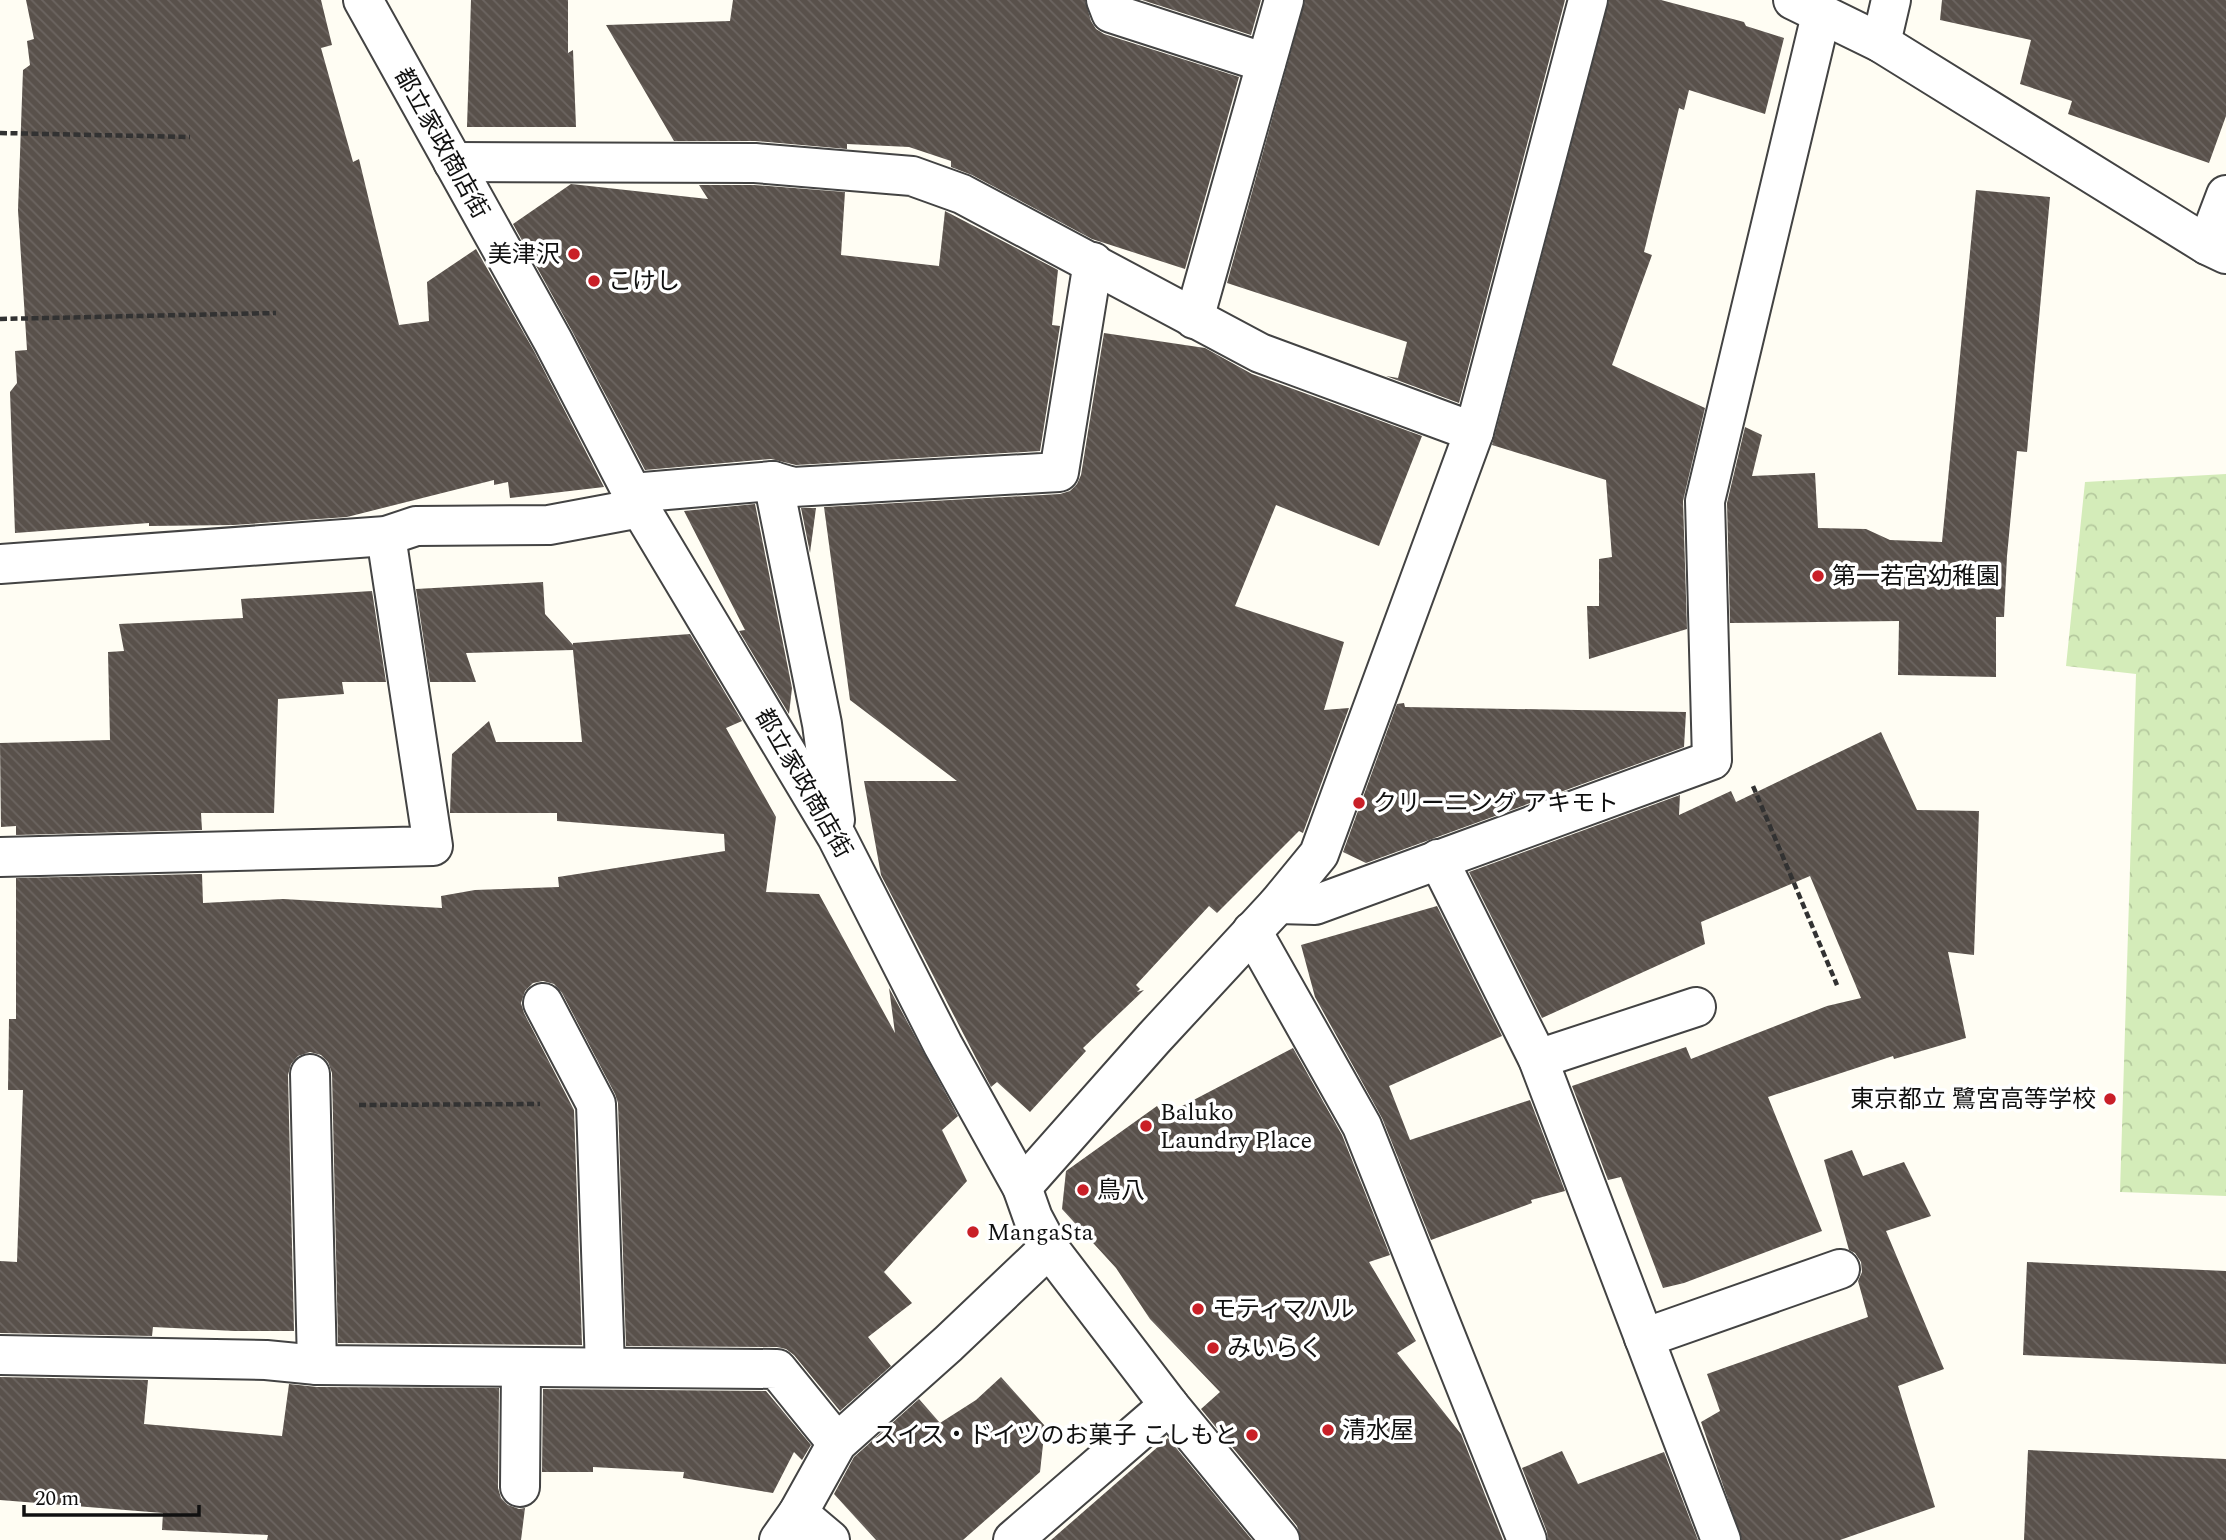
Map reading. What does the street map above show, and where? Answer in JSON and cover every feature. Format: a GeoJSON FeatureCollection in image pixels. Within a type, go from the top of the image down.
{"type":"FeatureCollection","features":[{"type":"Feature","properties":{"kind":"street","name":"都立家政商店街"},"geometry":{"type":"LineString","coordinates":[[363,0],[553,341],[636,500],[838,837],[943,1045],[1023,1188],[1033,1219],[1049,1248],[1169,1405],[1280,1540]]}},
{"type":"Feature","properties":{"kind":"street"},"geometry":{"type":"LineString","coordinates":[[1106,0],[1111,13],[1266,63]]}},
{"type":"Feature","properties":{"kind":"street"},"geometry":{"type":"LineString","coordinates":[[1194,319],[1284,0]]}},
{"type":"Feature","properties":{"kind":"street"},"geometry":{"type":"LineString","coordinates":[[1023,1188],[1319,854],[1474,432],[1588,0]]}},
{"type":"Feature","properties":{"kind":"street"},"geometry":{"type":"LineString","coordinates":[[1881,43],[1891,0]]}},
{"type":"Feature","properties":{"kind":"street"},"geometry":{"type":"LineString","coordinates":[[1265,918],[1315,905],[1713,760],[1705,501],[1807,7],[1881,43],[2217,250],[2226,195]]}},
{"type":"Feature","properties":{"kind":"street"},"geometry":{"type":"LineString","coordinates":[[453,162],[755,163],[912,176],[962,194],[1260,353],[1474,432]]}},
{"type":"Feature","properties":{"kind":"street"},"geometry":{"type":"LineString","coordinates":[[0,564],[386,536],[416,526],[549,524],[636,500],[774,481],[793,487],[1059,472],[1093,262]]}},
{"type":"Feature","properties":{"kind":"street"},"geometry":{"type":"LineString","coordinates":[[774,481],[822,724],[838,837]]}},
{"type":"Feature","properties":{"kind":"street"},"geometry":{"type":"LineString","coordinates":[[0,857],[433,846],[386,536]]}},
{"type":"Feature","properties":{"kind":"street"},"geometry":{"type":"LineString","coordinates":[[1438,859],[1538,1059],[1721,1540]]}},
{"type":"Feature","properties":{"kind":"street"},"geometry":{"type":"LineString","coordinates":[[1265,918],[1362,1126],[1527,1540]]}},
{"type":"Feature","properties":{"kind":"street"},"geometry":{"type":"LineString","coordinates":[[543,1003],[596,1104],[605,1367]]}},
{"type":"Feature","properties":{"kind":"street"},"geometry":{"type":"LineString","coordinates":[[1538,1059],[1696,1007]]}},
{"type":"Feature","properties":{"kind":"street"},"geometry":{"type":"LineString","coordinates":[[310,1090],[317,1365]]}},
{"type":"Feature","properties":{"kind":"street"},"geometry":{"type":"LineString","coordinates":[[830,1540],[788,1527],[838,1443],[948,1345],[1049,1248]]}},
{"type":"Feature","properties":{"kind":"street"},"geometry":{"type":"LineString","coordinates":[[1644,1338],[1840,1269]]}},
{"type":"Feature","properties":{"kind":"street"},"geometry":{"type":"LineString","coordinates":[[0,1355],[266,1360],[317,1365],[777,1369],[838,1443]]}},
{"type":"Feature","properties":{"kind":"street"},"geometry":{"type":"LineString","coordinates":[[520,1487],[521,1367]]}},
{"type":"Feature","properties":{"kind":"street"},"geometry":{"type":"LineString","coordinates":[[1013,1540],[1169,1405]]}},
{"type":"Feature","properties":{"kind":"path"},"geometry":{"type":"LineString","coordinates":[[0,133],[190,137]]}},
{"type":"Feature","properties":{"kind":"path"},"geometry":{"type":"LineString","coordinates":[[0,319],[276,313]]}},
{"type":"Feature","properties":{"kind":"path"},"geometry":{"type":"LineString","coordinates":[[1712,753],[1742,760],[1837,985]]}},
{"type":"Feature","properties":{"kind":"path"},"geometry":{"type":"LineString","coordinates":[[310,1090],[596,1104]]}},
{"type":"Feature","properties":{"kind":"green space"},"geometry":{"type":"Polygon","coordinates":[[[2226,474],[2226,1196],[2120,1192],[2136,674],[2066,666],[2085,482],[2226,474]]]}},
{"type":"Feature","properties":{"kind":"building"},"geometry":{"type":"Polygon","coordinates":[[[26,0],[321,0],[332,45],[321,48],[353,162],[359,159],[399,325],[429,321],[427,282],[476,249],[534,351],[604,487],[510,498],[508,482],[494,485],[494,480],[347,517],[233,525],[149,526],[149,523],[15,533],[10,392],[17,383],[15,351],[27,350],[18,210],[23,70],[30,65],[27,41],[34,39],[26,0]]]}},
{"type":"Feature","properties":{"kind":"building"},"geometry":{"type":"Polygon","coordinates":[[[471,0],[568,0],[568,53],[573,50],[576,127],[467,127],[471,0]]]}},
{"type":"Feature","properties":{"kind":"building"},"geometry":{"type":"Polygon","coordinates":[[[733,0],[1085,0],[1091,21],[1096,29],[1104,34],[1239,77],[1185,269],[1092,239],[972,175],[951,167],[951,161],[909,147],[847,144],[847,149],[755,141],[674,141],[606,25],[730,21],[733,0]]]}},
{"type":"Feature","properties":{"kind":"building"},"geometry":{"type":"Polygon","coordinates":[[[1142,0],[1261,0],[1251,35],[1142,0]]]}},
{"type":"Feature","properties":{"kind":"building"},"geometry":{"type":"Polygon","coordinates":[[[1305,0],[1565,0],[1459,403],[1386,376],[1398,378],[1407,342],[1227,283],[1305,0]]]}},
{"type":"Feature","properties":{"kind":"building"},"geometry":{"type":"Polygon","coordinates":[[[1609,0],[1661,0],[1744,22],[1746,26],[1784,38],[1765,114],[1689,90],[1684,110],[1679,108],[1644,252],[1652,255],[1612,365],[1705,408],[1683,501],[1687,629],[1589,659],[1587,606],[1599,606],[1599,559],[1612,557],[1606,480],[1492,445],[1609,0]]]}},
{"type":"Feature","properties":{"kind":"building"},"geometry":{"type":"Polygon","coordinates":[[[1942,0],[2226,0],[2226,116],[2209,163],[2068,114],[2072,101],[2020,84],[2031,40],[1940,20],[1942,0]]]}},
{"type":"Feature","properties":{"kind":"building"},"geometry":{"type":"Polygon","coordinates":[[[571,184],[708,199],[699,185],[754,185],[845,192],[841,255],[939,266],[945,211],[1058,270],[1052,325],[1060,326],[1040,451],[796,465],[771,459],[645,470],[513,224],[571,184]]]}},
{"type":"Feature","properties":{"kind":"building"},"geometry":{"type":"Polygon","coordinates":[[[1976,190],[2050,197],[2027,452],[2017,451],[2004,617],[1996,617],[1996,677],[1898,675],[1899,621],[1730,623],[1727,503],[1745,427],[1762,435],[1752,476],[1815,473],[1818,528],[1866,529],[1890,540],[1942,542],[1976,190]]]}},
{"type":"Feature","properties":{"kind":"building"},"geometry":{"type":"Polygon","coordinates":[[[1104,333],[1205,348],[1252,374],[1422,436],[1379,546],[1276,505],[1235,606],[1344,642],[1324,710],[1349,708],[1303,833],[1299,831],[1217,913],[1209,906],[1136,985],[1140,989],[1137,992],[1144,990],[1083,1048],[1086,1051],[1030,1112],[997,1082],[991,1087],[881,875],[864,781],[957,781],[850,700],[824,507],[1060,494],[1070,491],[1081,475],[1104,333]]]}},
{"type":"Feature","properties":{"kind":"building"},"geometry":{"type":"Polygon","coordinates":[[[755,504],[792,688],[789,714],[739,631],[745,630],[684,511],[755,504]]]}},
{"type":"Feature","properties":{"kind":"building"},"geometry":{"type":"Polygon","coordinates":[[[801,508],[816,508],[810,553],[801,508]]]}},
{"type":"Feature","properties":{"kind":"building"},"geometry":{"type":"Polygon","coordinates":[[[543,582],[545,614],[573,645],[690,634],[742,721],[726,728],[776,817],[766,892],[819,894],[895,1033],[889,988],[958,1116],[942,1130],[967,1181],[884,1272],[912,1303],[868,1337],[891,1366],[840,1411],[786,1349],[626,1346],[618,1103],[562,993],[554,984],[543,981],[533,983],[525,991],[521,1003],[574,1110],[582,1345],[338,1343],[332,1073],[328,1062],[321,1055],[310,1052],[298,1056],[291,1064],[288,1075],[294,1331],[153,1327],[152,1336],[0,1333],[0,1261],[17,1262],[23,1090],[8,1090],[9,1019],[16,1019],[16,878],[202,874],[203,903],[283,899],[442,908],[441,896],[475,890],[559,887],[558,877],[725,851],[724,834],[557,821],[557,813],[450,813],[452,754],[489,721],[496,742],[582,742],[573,650],[466,653],[476,682],[430,682],[416,589],[543,582]]]}},
{"type":"Feature","properties":{"kind":"building"},"geometry":{"type":"Polygon","coordinates":[[[372,591],[386,682],[342,682],[344,694],[278,699],[274,813],[201,813],[202,830],[16,835],[16,826],[1,827],[0,743],[110,740],[108,652],[124,651],[119,624],[243,618],[241,599],[372,591]]]}},
{"type":"Feature","properties":{"kind":"building"},"geometry":{"type":"Polygon","coordinates":[[[1404,703],[1405,707],[1686,712],[1684,747],[1366,863],[1343,852],[1397,704],[1404,703]]]}},
{"type":"Feature","properties":{"kind":"building"},"geometry":{"type":"Polygon","coordinates":[[[1881,732],[1917,810],[1979,811],[1974,955],[1948,952],[1966,1038],[1894,1059],[1893,1056],[1768,1097],[1822,1231],[1684,1283],[1663,1288],[1621,1177],[1608,1180],[1572,1086],[1686,1047],[1691,1059],[1827,1006],[1861,998],[1810,876],[1701,922],[1705,944],[1542,1018],[1469,872],[1680,795],[1679,815],[1731,791],[1736,802],[1881,732]]]}},
{"type":"Feature","properties":{"kind":"building"},"geometry":{"type":"Polygon","coordinates":[[[1437,906],[1502,1036],[1389,1086],[1410,1140],[1530,1100],[1565,1191],[1531,1200],[1532,1203],[1431,1240],[1382,1118],[1315,997],[1301,945],[1437,906]]]}},
{"type":"Feature","properties":{"kind":"building"},"geometry":{"type":"Polygon","coordinates":[[[1293,1048],[1342,1135],[1390,1255],[1369,1262],[1416,1341],[1397,1353],[1461,1434],[1503,1540],[1301,1540],[1297,1526],[1201,1409],[1220,1392],[1150,1319],[1116,1268],[1062,1209],[1066,1171],[1157,1106],[1163,1116],[1293,1048]]]}},
{"type":"Feature","properties":{"kind":"building"},"geometry":{"type":"Polygon","coordinates":[[[1852,1150],[1863,1176],[1904,1162],[1931,1216],[1886,1231],[1944,1369],[1898,1386],[1935,1507],[1840,1540],[1742,1540],[1701,1422],[1720,1411],[1707,1374],[1868,1317],[1858,1281],[1862,1272],[1861,1262],[1855,1253],[1849,1250],[1824,1160],[1852,1150]]]}},
{"type":"Feature","properties":{"kind":"building"},"geometry":{"type":"Polygon","coordinates":[[[2027,1262],[2226,1271],[2226,1364],[2023,1355],[2027,1262]]]}},
{"type":"Feature","properties":{"kind":"building"},"geometry":{"type":"Polygon","coordinates":[[[0,1377],[148,1380],[144,1424],[282,1436],[289,1384],[317,1387],[499,1388],[498,1488],[501,1498],[508,1505],[525,1508],[521,1540],[267,1540],[268,1535],[162,1530],[163,1513],[0,1500],[0,1377]]]}},
{"type":"Feature","properties":{"kind":"building"},"geometry":{"type":"Polygon","coordinates":[[[1001,1377],[1045,1426],[1040,1472],[963,1540],[876,1540],[834,1494],[854,1457],[919,1399],[940,1423],[976,1400],[1001,1377]]]}},
{"type":"Feature","properties":{"kind":"building"},"geometry":{"type":"Polygon","coordinates":[[[543,1389],[766,1391],[811,1445],[802,1460],[794,1452],[773,1493],[683,1478],[684,1472],[593,1467],[593,1472],[542,1472],[543,1389]]]}},
{"type":"Feature","properties":{"kind":"building"},"geometry":{"type":"Polygon","coordinates":[[[1168,1438],[1252,1540],[1051,1540],[1168,1438]]]}},
{"type":"Feature","properties":{"kind":"building"},"geometry":{"type":"Polygon","coordinates":[[[2028,1450],[2226,1459],[2226,1540],[2024,1540],[2028,1450]]]}},
{"type":"Feature","properties":{"kind":"building"},"geometry":{"type":"Polygon","coordinates":[[[1562,1451],[1578,1484],[1664,1452],[1698,1540],[1548,1540],[1522,1468],[1562,1451]]]}},
{"type":"Feature","properties":{"kind":"place","name":"美津沢"},"geometry":{"type":"Point","coordinates":[574,254]}},
{"type":"Feature","properties":{"kind":"place","name":"こけし"},"geometry":{"type":"Point","coordinates":[594,281]}},
{"type":"Feature","properties":{"kind":"place","name":"第一若宮幼稚園"},"geometry":{"type":"Point","coordinates":[1818,576]}},
{"type":"Feature","properties":{"kind":"place","name":"クリーニング アキモト"},"geometry":{"type":"Point","coordinates":[1359,803]}},
{"type":"Feature","properties":{"kind":"place","name":"東京都立 鷺宮高等学校"},"geometry":{"type":"Point","coordinates":[2110,1099]}},
{"type":"Feature","properties":{"kind":"place","name":"Baluko Laundry Place"},"geometry":{"type":"Point","coordinates":[1146,1126]}},
{"type":"Feature","properties":{"kind":"place","name":"鳥八"},"geometry":{"type":"Point","coordinates":[1083,1190]}},
{"type":"Feature","properties":{"kind":"place","name":"MangaSta"},"geometry":{"type":"Point","coordinates":[973,1232]}},
{"type":"Feature","properties":{"kind":"place","name":"モティマハル"},"geometry":{"type":"Point","coordinates":[1198,1309]}},
{"type":"Feature","properties":{"kind":"place","name":"みいらく"},"geometry":{"type":"Point","coordinates":[1213,1348]}},
{"type":"Feature","properties":{"kind":"place","name":"清水屋"},"geometry":{"type":"Point","coordinates":[1328,1430]}},
{"type":"Feature","properties":{"kind":"place","name":"スイス・ドイツのお菓子 こしもと"},"geometry":{"type":"Point","coordinates":[1252,1435]}}]}
